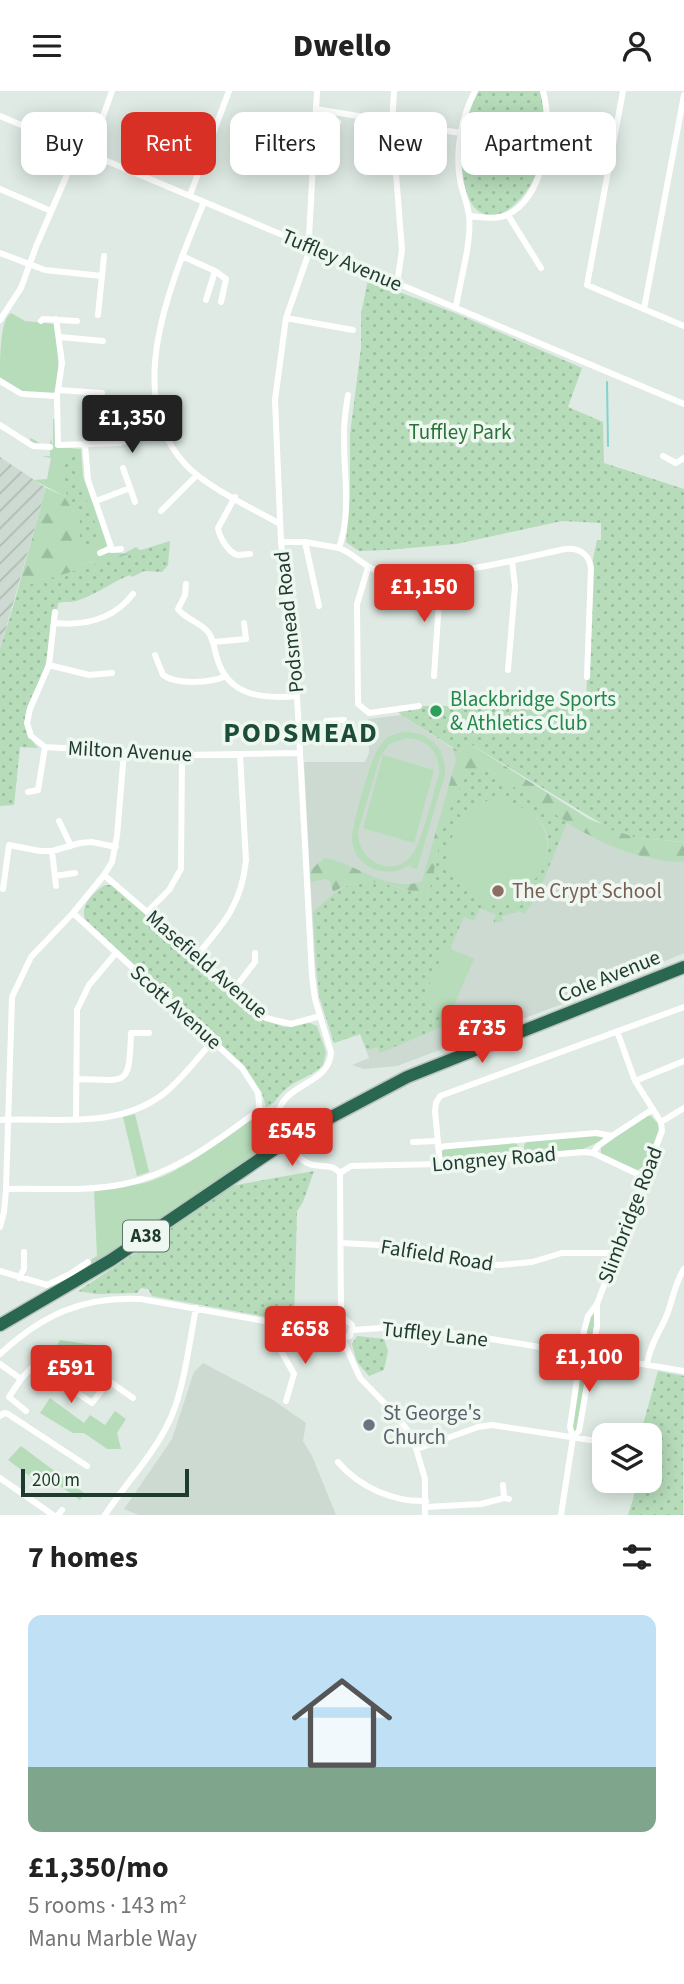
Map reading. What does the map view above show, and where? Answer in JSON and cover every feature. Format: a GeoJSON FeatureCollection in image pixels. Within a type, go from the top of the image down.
{"type":"FeatureCollection","features":[{"type":"Feature","properties":{"kind":"highway","name":"Cole Avenue"},"geometry":{"type":"LineString","coordinates":[[0,1325],[102,1266],[288,1140],[407,1077],[684,967]]}},
{"type":"Feature","properties":{"kind":"street"},"geometry":{"type":"LineString","coordinates":[[190,195],[229,91]]}},
{"type":"Feature","properties":{"kind":"street","name":"Podsmead Road"},"geometry":{"type":"LineString","coordinates":[[316,109],[317,91]]}},
{"type":"Feature","properties":{"kind":"street"},"geometry":{"type":"LineString","coordinates":[[392,112],[394,91]]}},
{"type":"Feature","properties":{"kind":"street"},"geometry":{"type":"LineString","coordinates":[[456,307],[469,231],[469,216],[459,173],[460,133],[475,91]]}},
{"type":"Feature","properties":{"kind":"street"},"geometry":{"type":"LineString","coordinates":[[469,216],[495,218],[508,215],[524,200],[536,182],[549,124],[543,91]]}},
{"type":"Feature","properties":{"kind":"street"},"geometry":{"type":"LineString","coordinates":[[622,91],[587,285],[684,326]]}},
{"type":"Feature","properties":{"kind":"street"},"geometry":{"type":"LineString","coordinates":[[104,112],[111,92]]}},
{"type":"Feature","properties":{"kind":"street"},"geometry":{"type":"LineString","coordinates":[[644,309],[684,95]]}},
{"type":"Feature","properties":{"kind":"street"},"geometry":{"type":"LineString","coordinates":[[316,109],[354,116]]}},
{"type":"Feature","properties":{"kind":"street","name":"Tuffley Avenue"},"geometry":{"type":"LineString","coordinates":[[0,116],[21,125]]}},
{"type":"Feature","properties":{"kind":"street"},"geometry":{"type":"LineString","coordinates":[[447,131],[460,133]]}},
{"type":"Feature","properties":{"kind":"street","name":"Tuffley Avenue"},"geometry":{"type":"LineString","coordinates":[[107,160],[684,404]]}},
{"type":"Feature","properties":{"kind":"street"},"geometry":{"type":"LineString","coordinates":[[1,316],[16,298],[67,175]]}},
{"type":"Feature","properties":{"kind":"street","name":"Podsmead Road"},"geometry":{"type":"LineString","coordinates":[[278,1115],[285,1097],[322,1073],[331,1059],[313,990],[310,958],[298,696],[281,542],[275,400],[286,318],[309,246],[313,175]]}},
{"type":"Feature","properties":{"kind":"street"},"geometry":{"type":"LineString","coordinates":[[395,175],[401,240],[397,284]]}},
{"type":"Feature","properties":{"kind":"street"},"geometry":{"type":"LineString","coordinates":[[0,190],[51,211]]}},
{"type":"Feature","properties":{"kind":"street"},"geometry":{"type":"LineString","coordinates":[[204,202],[168,293],[158,341],[156,396],[163,430],[184,463],[197,475],[280,524]]}},
{"type":"Feature","properties":{"kind":"street"},"geometry":{"type":"LineString","coordinates":[[508,215],[541,268]]}},
{"type":"Feature","properties":{"kind":"street"},"geometry":{"type":"LineString","coordinates":[[0,253],[29,265],[60,272],[102,276]]}},
{"type":"Feature","properties":{"kind":"street"},"geometry":{"type":"LineString","coordinates":[[182,255],[226,279],[221,302]]}},
{"type":"Feature","properties":{"kind":"street"},"geometry":{"type":"LineString","coordinates":[[98,315],[104,256]]}},
{"type":"Feature","properties":{"kind":"street"},"geometry":{"type":"LineString","coordinates":[[206,300],[215,271]]}},
{"type":"Feature","properties":{"kind":"street"},"geometry":{"type":"LineString","coordinates":[[286,318],[353,330]]}},
{"type":"Feature","properties":{"kind":"street"},"geometry":{"type":"LineString","coordinates":[[56,319],[62,375],[58,393],[58,445],[127,442],[163,430]]}},
{"type":"Feature","properties":{"kind":"street"},"geometry":{"type":"LineString","coordinates":[[41,321],[76,321]]}},
{"type":"Feature","properties":{"kind":"street"},"geometry":{"type":"LineString","coordinates":[[60,337],[103,341]]}},
{"type":"Feature","properties":{"kind":"street"},"geometry":{"type":"LineString","coordinates":[[0,381],[21,393],[102,393]]}},
{"type":"Feature","properties":{"kind":"street"},"geometry":{"type":"LineString","coordinates":[[339,548],[347,497],[341,452],[348,395]]}},
{"type":"Feature","properties":{"kind":"street"},"geometry":{"type":"LineString","coordinates":[[0,425],[33,446],[50,447]]}},
{"type":"Feature","properties":{"kind":"street"},"geometry":{"type":"LineString","coordinates":[[85,445],[86,473],[111,548]]}},
{"type":"Feature","properties":{"kind":"street"},"geometry":{"type":"LineString","coordinates":[[663,456],[676,463],[684,458]]}},
{"type":"Feature","properties":{"kind":"street"},"geometry":{"type":"LineString","coordinates":[[123,468],[135,502]]}},
{"type":"Feature","properties":{"kind":"street"},"geometry":{"type":"LineString","coordinates":[[161,511],[197,475]]}},
{"type":"Feature","properties":{"kind":"street"},"geometry":{"type":"LineString","coordinates":[[96,501],[130,488]]}},
{"type":"Feature","properties":{"kind":"street"},"geometry":{"type":"LineString","coordinates":[[235,498],[218,532],[233,552],[238,555],[250,554]]}},
{"type":"Feature","properties":{"kind":"street"},"geometry":{"type":"LineString","coordinates":[[281,542],[305,542],[339,548],[368,568],[400,574],[440,572],[578,549],[587,557],[591,568],[587,677]]}},
{"type":"Feature","properties":{"kind":"street"},"geometry":{"type":"LineString","coordinates":[[305,542],[319,606]]}},
{"type":"Feature","properties":{"kind":"street"},"geometry":{"type":"LineString","coordinates":[[100,553],[111,548],[121,549]]}},
{"type":"Feature","properties":{"kind":"street"},"geometry":{"type":"LineString","coordinates":[[508,670],[514,586],[512,561]]}},
{"type":"Feature","properties":{"kind":"street"},"geometry":{"type":"LineString","coordinates":[[368,568],[358,604],[358,704],[369,713],[419,706]]}},
{"type":"Feature","properties":{"kind":"street"},"geometry":{"type":"LineString","coordinates":[[434,675],[440,572]]}},
{"type":"Feature","properties":{"kind":"street"},"geometry":{"type":"LineString","coordinates":[[186,584],[185,595],[178,609],[180,613],[202,626],[214,642],[216,658],[226,676],[243,692],[256,696],[298,696]]}},
{"type":"Feature","properties":{"kind":"street"},"geometry":{"type":"LineString","coordinates":[[54,623],[82,624],[93,621],[114,613],[132,594]]}},
{"type":"Feature","properties":{"kind":"street"},"geometry":{"type":"LineString","coordinates":[[127,601],[134,607]]}},
{"type":"Feature","properties":{"kind":"street","name":"Milton Avenue"},"geometry":{"type":"LineString","coordinates":[[55,612],[49,666],[30,709],[27,723],[32,736],[45,747],[182,755],[300,753]]}},
{"type":"Feature","properties":{"kind":"street"},"geometry":{"type":"LineString","coordinates":[[214,642],[246,639],[244,623]]}},
{"type":"Feature","properties":{"kind":"street"},"geometry":{"type":"LineString","coordinates":[[155,655],[160,678],[206,682],[226,676]]}},
{"type":"Feature","properties":{"kind":"street"},"geometry":{"type":"LineString","coordinates":[[49,666],[89,675],[112,673]]}},
{"type":"Feature","properties":{"kind":"street"},"geometry":{"type":"LineString","coordinates":[[299,733],[325,731],[326,721],[344,720]]}},
{"type":"Feature","properties":{"kind":"street","name":"Milton Avenue"},"geometry":{"type":"LineString","coordinates":[[28,792],[38,790],[45,747]]}},
{"type":"Feature","properties":{"kind":"street"},"geometry":{"type":"LineString","coordinates":[[0,1227],[5,1212],[3,1120],[12,997],[31,957],[73,913],[112,862],[116,847],[124,752]]}},
{"type":"Feature","properties":{"kind":"street"},"geometry":{"type":"LineString","coordinates":[[147,912],[169,890],[181,869],[182,755]]}},
{"type":"Feature","properties":{"kind":"street"},"geometry":{"type":"LineString","coordinates":[[197,955],[226,922],[236,903],[244,876],[246,860],[240,755]]}},
{"type":"Feature","properties":{"kind":"street"},"geometry":{"type":"LineString","coordinates":[[60,821],[71,846]]}},
{"type":"Feature","properties":{"kind":"street"},"geometry":{"type":"LineString","coordinates":[[2,889],[9,845],[52,851],[92,842],[116,847]]}},
{"type":"Feature","properties":{"kind":"street"},"geometry":{"type":"LineString","coordinates":[[52,851],[56,886]]}},
{"type":"Feature","properties":{"kind":"street"},"geometry":{"type":"LineString","coordinates":[[55,876],[75,873]]}},
{"type":"Feature","properties":{"kind":"street","name":"Masefield Avenue"},"geometry":{"type":"LineString","coordinates":[[104,875],[266,1018],[283,1024],[320,1016]]}},
{"type":"Feature","properties":{"kind":"street","name":"Scott Avenue"},"geometry":{"type":"LineString","coordinates":[[73,913],[242,1068],[258,1093],[260,1113]]}},
{"type":"Feature","properties":{"kind":"street"},"geometry":{"type":"LineString","coordinates":[[76,1120],[77,1019],[80,1000],[116,953]]}},
{"type":"Feature","properties":{"kind":"street"},"geometry":{"type":"LineString","coordinates":[[234,989],[256,962],[255,953]]}},
{"type":"Feature","properties":{"kind":"street"},"geometry":{"type":"LineString","coordinates":[[440,1164],[436,1103],[446,1092],[684,1007]]}},
{"type":"Feature","properties":{"kind":"street"},"geometry":{"type":"LineString","coordinates":[[617,1031],[635,1081],[662,1124],[684,1108]]}},
{"type":"Feature","properties":{"kind":"street"},"geometry":{"type":"LineString","coordinates":[[76,1079],[117,1080],[123,1077],[130,1067],[131,1033],[149,1033]]}},
{"type":"Feature","properties":{"kind":"street"},"geometry":{"type":"LineString","coordinates":[[3,1120],[106,1118],[148,1104],[164,1094],[213,1041]]}},
{"type":"Feature","properties":{"kind":"street"},"geometry":{"type":"LineString","coordinates":[[635,1081],[684,1061]]}},
{"type":"Feature","properties":{"kind":"street"},"geometry":{"type":"LineString","coordinates":[[593,1153],[612,1136],[653,1109]]}},
{"type":"Feature","properties":{"kind":"street"},"geometry":{"type":"LineString","coordinates":[[6,1189],[107,1186],[152,1176],[183,1162],[251,1116],[260,1113],[278,1115],[288,1140],[304,1161],[312,1165],[329,1166],[340,1173],[341,1318]]}},
{"type":"Feature","properties":{"kind":"street","name":"Slimbridge Road"},"geometry":{"type":"LineString","coordinates":[[597,1304],[597,1326],[579,1431],[573,1437],[570,1427],[584,1331],[597,1304],[662,1124]]}},
{"type":"Feature","properties":{"kind":"street"},"geometry":{"type":"LineString","coordinates":[[413,1142],[438,1144],[521,1140],[596,1133],[612,1136]]}},
{"type":"Feature","properties":{"kind":"street"},"geometry":{"type":"LineString","coordinates":[[521,1140],[523,1157]]}},
{"type":"Feature","properties":{"kind":"street","name":"Longney Road"},"geometry":{"type":"LineString","coordinates":[[340,1173],[351,1166],[440,1164],[584,1151],[644,1177]]}},
{"type":"Feature","properties":{"kind":"street","name":"Falfield Road"},"geometry":{"type":"LineString","coordinates":[[341,1243],[398,1246],[460,1262],[499,1265],[532,1262],[562,1253],[615,1253]]}},
{"type":"Feature","properties":{"kind":"street"},"geometry":{"type":"LineString","coordinates":[[19,1278],[24,1269],[24,1252]]}},
{"type":"Feature","properties":{"kind":"street"},"geometry":{"type":"LineString","coordinates":[[0,1271],[47,1285],[88,1262]]}},
{"type":"Feature","properties":{"kind":"street"},"geometry":{"type":"LineString","coordinates":[[646,1363],[651,1345],[667,1316],[684,1269]]}},
{"type":"Feature","properties":{"kind":"street"},"geometry":{"type":"LineString","coordinates":[[0,1354],[40,1322],[90,1302],[139,1299],[331,1331]]}},
{"type":"Feature","properties":{"kind":"street"},"geometry":{"type":"LineString","coordinates":[[105,1515],[144,1465],[172,1416],[188,1352],[195,1308]]}},
{"type":"Feature","properties":{"kind":"street"},"geometry":{"type":"LineString","coordinates":[[341,1318],[350,1322],[352,1330],[350,1336],[343,1340]]}},
{"type":"Feature","properties":{"kind":"street"},"geometry":{"type":"LineString","coordinates":[[341,1318],[333,1322],[331,1331],[334,1337],[343,1340],[360,1378],[408,1429],[417,1449],[425,1479],[426,1508]]}},
{"type":"Feature","properties":{"kind":"street"},"geometry":{"type":"LineString","coordinates":[[286,1325],[281,1351],[293,1374],[286,1401]]}},
{"type":"Feature","properties":{"kind":"street","name":"Tuffley Lane"},"geometry":{"type":"LineString","coordinates":[[352,1330],[395,1327],[473,1336],[684,1371]]}},
{"type":"Feature","properties":{"kind":"street"},"geometry":{"type":"LineString","coordinates":[[0,1364],[21,1379]]}},
{"type":"Feature","properties":{"kind":"street"},"geometry":{"type":"LineString","coordinates":[[26,1411],[9,1397],[21,1379],[36,1364],[92,1403],[109,1381],[133,1398]]}},
{"type":"Feature","properties":{"kind":"street"},"geometry":{"type":"LineString","coordinates":[[0,1416],[8,1414],[87,1467]]}},
{"type":"Feature","properties":{"kind":"street"},"geometry":{"type":"LineString","coordinates":[[417,1449],[478,1427],[492,1425],[592,1440]]}},
{"type":"Feature","properties":{"kind":"street"},"geometry":{"type":"LineString","coordinates":[[561,1515],[573,1437]]}},
{"type":"Feature","properties":{"kind":"street"},"geometry":{"type":"LineString","coordinates":[[338,1462],[346,1472],[371,1489],[426,1508],[481,1504],[507,1498],[503,1485]]}},
{"type":"Feature","properties":{"kind":"street"},"geometry":{"type":"LineString","coordinates":[[0,1478],[57,1513]]}},
{"type":"Feature","properties":{"kind":"shaded area"},"geometry":{"type":"Polygon","coordinates":[[[0,457],[46,488],[0,649],[0,457]]]}},
{"type":"Feature","properties":{"kind":"shaded area","name":"The Crypt School"},"geometry":{"type":"Polygon","coordinates":[[[401,715],[589,836],[647,858],[684,862],[684,953],[578,998],[397,1066],[364,1069],[352,1065],[369,1058],[360,1034],[334,1043],[319,996],[304,762],[365,762],[369,753],[368,719],[401,715]]]}},
{"type":"Feature","properties":{"kind":"shaded area"},"geometry":{"type":"Polygon","coordinates":[[[203,1363],[273,1400],[306,1423],[303,1441],[312,1456],[336,1515],[139,1515],[124,1509],[172,1439],[194,1372],[203,1363]]]}},
{"type":"Feature","properties":{"kind":"green space"},"geometry":{"type":"Polygon","coordinates":[[[478,91],[540,91],[544,112],[470,112],[478,91]]]}},
{"type":"Feature","properties":{"kind":"green space"},"geometry":{"type":"Polygon","coordinates":[[[463,175],[536,175],[525,193],[511,207],[497,215],[479,212],[471,203],[463,175]]]}},
{"type":"Feature","properties":{"kind":"green space","name":"Tuffley Park"},"geometry":{"type":"Polygon","coordinates":[[[369,275],[391,289],[455,313],[582,368],[568,407],[603,422],[604,463],[684,489],[684,842],[638,838],[612,830],[467,742],[460,752],[401,715],[396,709],[419,706],[586,706],[591,568],[597,540],[601,540],[601,523],[562,521],[456,544],[386,550],[359,551],[346,542],[350,497],[350,434],[361,348],[361,314],[369,275]]]}},
{"type":"Feature","properties":{"kind":"green space"},"geometry":{"type":"Polygon","coordinates":[[[11,313],[25,321],[54,324],[58,372],[53,395],[23,392],[0,377],[3,331],[11,313]]]}},
{"type":"Feature","properties":{"kind":"green space"},"geometry":{"type":"Polygon","coordinates":[[[53,419],[55,447],[81,449],[83,477],[106,537],[107,553],[125,553],[136,547],[141,551],[77,565],[77,517],[64,496],[34,480],[47,479],[51,458],[42,456],[50,456],[50,446],[40,445],[29,441],[31,438],[41,444],[50,444],[51,438],[53,447],[53,419]]]}},
{"type":"Feature","properties":{"kind":"green space"},"geometry":{"type":"Polygon","coordinates":[[[71,454],[77,455],[79,480],[99,533],[99,540],[90,546],[80,543],[80,521],[61,475],[62,463],[71,454]]]}},
{"type":"Feature","properties":{"kind":"green space"},"geometry":{"type":"Polygon","coordinates":[[[46,488],[64,496],[77,517],[77,565],[147,549],[42,595],[0,654],[46,488]]]}},
{"type":"Feature","properties":{"kind":"green space"},"geometry":{"type":"Polygon","coordinates":[[[170,541],[168,565],[162,572],[144,571],[132,577],[130,575],[86,597],[58,603],[57,611],[52,612],[46,662],[26,715],[29,736],[38,748],[20,747],[14,805],[0,806],[0,649],[19,588],[170,541]]]}},
{"type":"Feature","properties":{"kind":"green space"},"geometry":{"type":"Polygon","coordinates":[[[415,733],[430,739],[443,757],[445,774],[417,869],[410,867],[411,864],[402,869],[384,871],[367,865],[360,859],[352,841],[353,833],[362,793],[379,747],[391,736],[415,733]],[[407,738],[389,744],[380,757],[358,831],[364,852],[379,864],[388,867],[406,861],[414,852],[439,773],[435,753],[426,744],[407,738]]]}},
{"type":"Feature","properties":{"kind":"green space"},"geometry":{"type":"Polygon","coordinates":[[[467,742],[589,819],[638,838],[684,842],[684,862],[657,860],[605,843],[580,831],[488,770],[466,774],[443,825],[432,883],[427,893],[366,882],[333,892],[330,881],[325,879],[311,882],[310,870],[325,858],[397,884],[422,881],[456,760],[453,747],[460,752],[467,742]]]}},
{"type":"Feature","properties":{"kind":"green space"},"geometry":{"type":"Polygon","coordinates":[[[383,755],[434,770],[414,843],[363,828],[383,755]]]}},
{"type":"Feature","properties":{"kind":"green space"},"geometry":{"type":"Polygon","coordinates":[[[477,769],[488,770],[567,822],[537,897],[524,914],[519,911],[502,916],[503,921],[493,923],[496,915],[480,908],[474,921],[464,917],[450,949],[446,947],[422,1001],[450,1014],[453,1017],[451,1023],[380,1053],[377,1047],[367,1050],[360,1034],[334,1043],[319,996],[313,913],[340,890],[362,882],[427,893],[432,883],[443,825],[466,774],[477,769]],[[497,798],[468,811],[454,833],[449,859],[453,875],[462,887],[482,900],[498,904],[512,901],[521,895],[535,879],[546,858],[548,839],[541,822],[533,815],[497,798]]]}},
{"type":"Feature","properties":{"kind":"green space"},"geometry":{"type":"Polygon","coordinates":[[[498,798],[522,808],[538,820],[546,835],[547,852],[543,868],[523,895],[510,902],[496,904],[481,900],[462,887],[453,876],[449,857],[452,837],[468,811],[498,798]]]}},
{"type":"Feature","properties":{"kind":"green space"},"geometry":{"type":"Polygon","coordinates":[[[105,885],[113,885],[266,1021],[284,1027],[310,1023],[317,1026],[326,1052],[323,1065],[283,1091],[266,1107],[262,1093],[244,1066],[85,919],[84,909],[89,900],[105,885]]]}},
{"type":"Feature","properties":{"kind":"green space"},"geometry":{"type":"Polygon","coordinates":[[[446,947],[474,959],[450,1014],[422,1002],[446,947]]]}},
{"type":"Feature","properties":{"kind":"green space"},"geometry":{"type":"Polygon","coordinates":[[[135,1114],[149,1172],[137,1176],[123,1117],[135,1114]]]}},
{"type":"Feature","properties":{"kind":"green space"},"geometry":{"type":"Polygon","coordinates":[[[645,1116],[651,1116],[660,1126],[645,1167],[637,1170],[601,1153],[601,1147],[645,1116]]]}},
{"type":"Feature","properties":{"kind":"green space"},"geometry":{"type":"Polygon","coordinates":[[[259,1118],[273,1126],[277,1141],[127,1245],[49,1293],[48,1286],[97,1256],[94,1190],[138,1184],[172,1172],[249,1121],[259,1118]]]}},
{"type":"Feature","properties":{"kind":"green space"},"geometry":{"type":"Polygon","coordinates":[[[600,1135],[603,1137],[601,1141],[583,1149],[530,1154],[524,1149],[527,1141],[600,1135]]]}},
{"type":"Feature","properties":{"kind":"green space"},"geometry":{"type":"Polygon","coordinates":[[[515,1143],[519,1146],[514,1155],[448,1161],[442,1157],[442,1151],[446,1148],[515,1143]]]}},
{"type":"Feature","properties":{"kind":"green space"},"geometry":{"type":"Polygon","coordinates":[[[314,1171],[297,1211],[294,1322],[152,1296],[148,1289],[141,1288],[137,1293],[96,1294],[78,1291],[231,1186],[314,1171]]]}},
{"type":"Feature","properties":{"kind":"green space"},"geometry":{"type":"Polygon","coordinates":[[[597,1304],[579,1431],[573,1437],[570,1427],[581,1354],[565,1351],[584,1331],[597,1304]]]}},
{"type":"Feature","properties":{"kind":"green space"},"geometry":{"type":"Polygon","coordinates":[[[357,1336],[384,1339],[388,1351],[384,1370],[369,1376],[357,1362],[352,1344],[357,1336]]]}},
{"type":"Feature","properties":{"kind":"green space"},"geometry":{"type":"Polygon","coordinates":[[[60,1340],[100,1346],[87,1369],[56,1347],[60,1340]]]}},
{"type":"Feature","properties":{"kind":"green space"},"geometry":{"type":"Polygon","coordinates":[[[658,1371],[684,1376],[683,1515],[628,1515],[635,1493],[662,1493],[662,1423],[643,1423],[658,1371]]]}},
{"type":"Feature","properties":{"kind":"green space"},"geometry":{"type":"Polygon","coordinates":[[[50,1398],[84,1423],[90,1415],[105,1425],[115,1411],[126,1419],[117,1433],[121,1449],[107,1449],[84,1433],[73,1433],[40,1413],[50,1398]]]}},
{"type":"Feature","properties":{"kind":"green space"},"geometry":{"type":"Polygon","coordinates":[[[21,1446],[84,1493],[80,1500],[54,1482],[40,1484],[8,1460],[21,1446]]]}},
{"type":"Feature","properties":{"kind":"waterway"},"geometry":{"type":"LineString","coordinates":[[607,382],[608,446]]}},
{"type":"Feature","properties":{"kind":"place","name":"Blackbridge Sports & Athletics Club"},"geometry":{"type":"Point","coordinates":[436,711]}},
{"type":"Feature","properties":{"kind":"place","name":"The Crypt School"},"geometry":{"type":"Point","coordinates":[498,891]}},
{"type":"Feature","properties":{"kind":"place","name":"St George's Church"},"geometry":{"type":"Point","coordinates":[369,1425]}},
{"type":"Feature","properties":{"kind":"district","name":"PODSMEAD"},"geometry":{"type":"Point","coordinates":[301,733]}}]}
